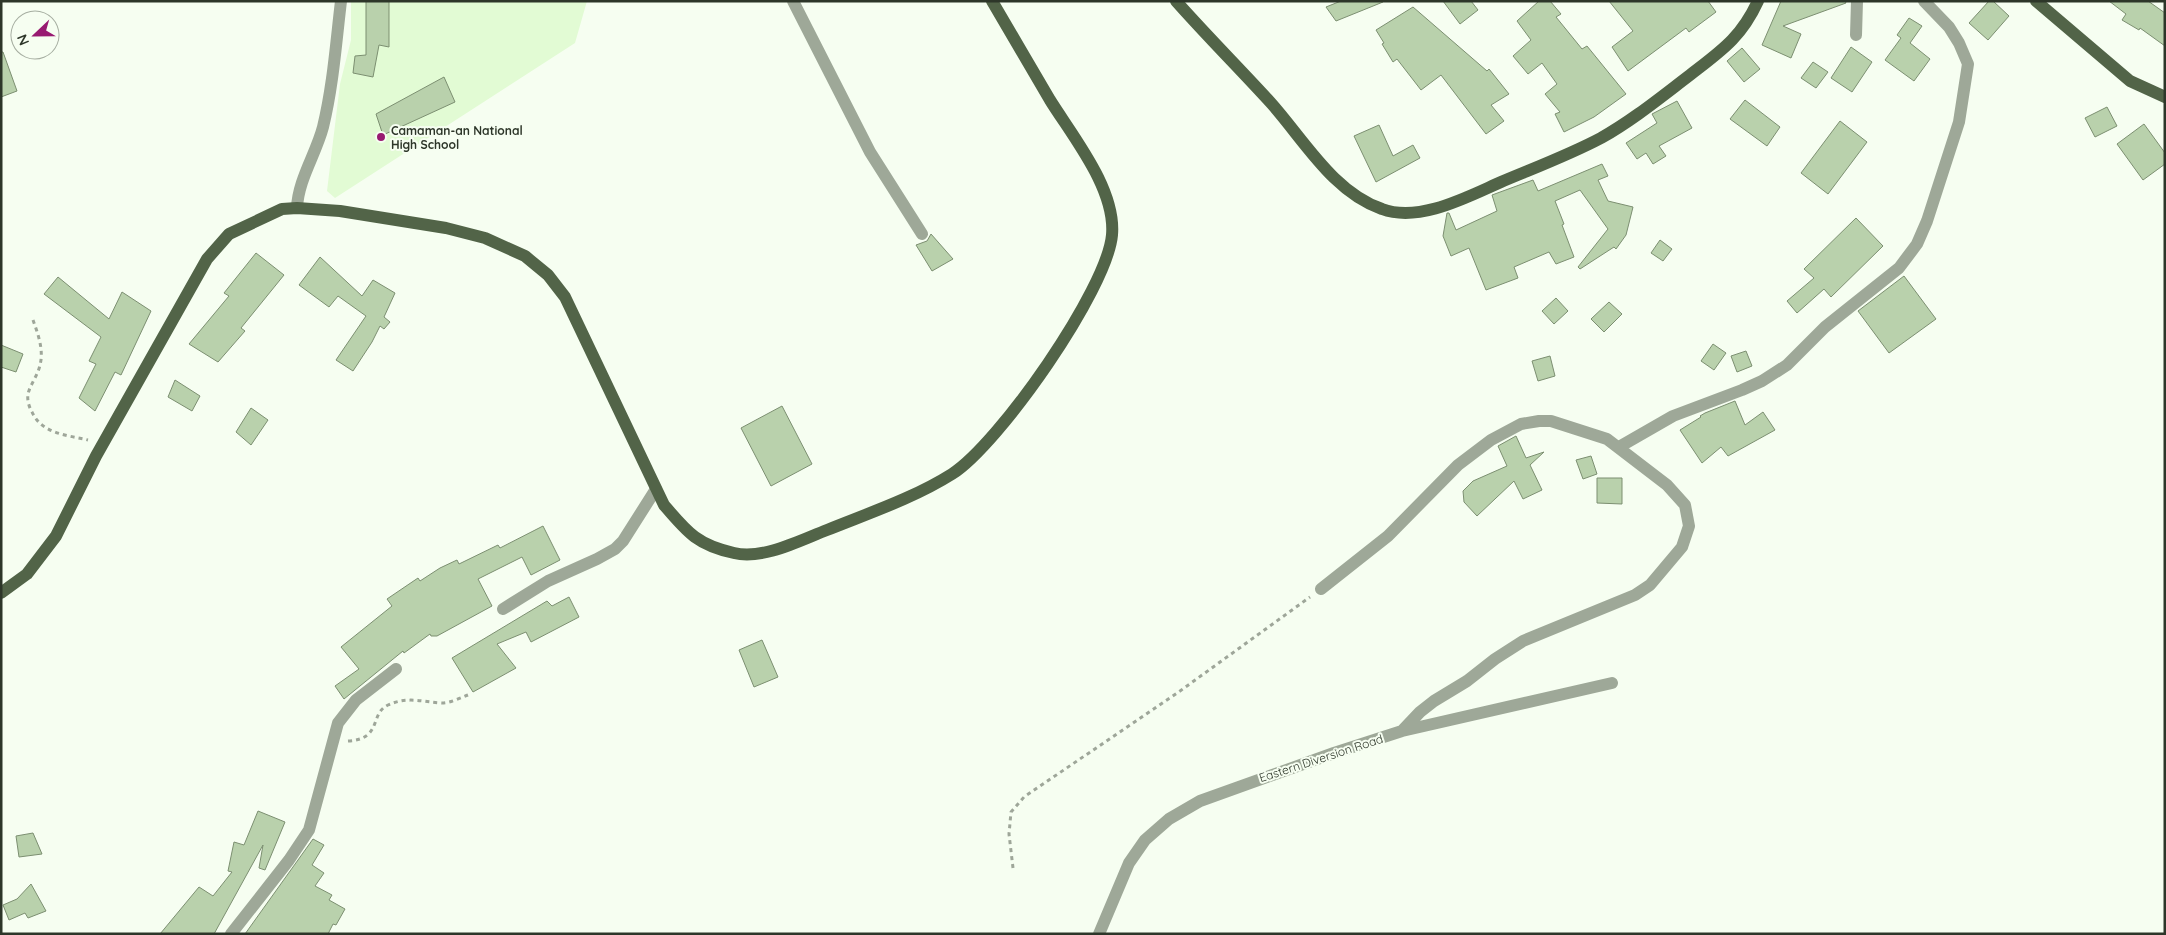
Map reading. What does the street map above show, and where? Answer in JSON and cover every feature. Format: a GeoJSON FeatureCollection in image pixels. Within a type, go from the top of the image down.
{"type":"FeatureCollection","features":[{"type":"Feature","properties":{"kind":"main road"},"geometry":{"type":"LineString","coordinates":[[1,593],[27,574],[56,536],[103,444],[206,259],[229,234],[282,209],[297,208],[340,211],[446,228],[485,238],[526,256],[548,275],[565,297],[664,505],[682,526],[702,544],[737,554],[768,552],[922,490],[952,474],[978,454],[1014,411],[1061,343],[1094,286],[1105,260],[1112,235],[1110,207],[1095,172],[992,1]]}},
{"type":"Feature","properties":{"kind":"main road"},"geometry":{"type":"LineString","coordinates":[[1176,1],[1272,103],[1324,166],[1345,187],[1363,201],[1384,210],[1407,212],[1431,210],[1455,202],[1600,138],[1653,104],[1728,45],[1742,32],[1758,1]]}},
{"type":"Feature","properties":{"kind":"main road"},"geometry":{"type":"LineString","coordinates":[[2036,1],[2130,81],[2165,97]]}},
{"type":"Feature","properties":{"kind":"street"},"geometry":{"type":"LineString","coordinates":[[297,208],[297,199],[317,149],[326,116],[332,87],[341,1]]}},
{"type":"Feature","properties":{"kind":"street"},"geometry":{"type":"LineString","coordinates":[[793,1],[870,152],[922,234]]}},
{"type":"Feature","properties":{"kind":"street"},"geometry":{"type":"LineString","coordinates":[[1856,34],[1857,1]]}},
{"type":"Feature","properties":{"kind":"street"},"geometry":{"type":"LineString","coordinates":[[1619,447],[1672,416],[1742,390],[1762,381],[1787,365],[1825,327],[1898,268],[1917,244],[1927,221],[1959,122],[1968,64],[1960,43],[1924,1]]}},
{"type":"Feature","properties":{"kind":"street"},"geometry":{"type":"LineString","coordinates":[[1321,589],[1388,536],[1458,465],[1491,440],[1520,424],[1551,421],[1607,438],[1667,485],[1685,505],[1689,526],[1682,547],[1650,585],[1635,595],[1523,641],[1495,659],[1467,681],[1434,701],[1420,712],[1402,731]]}},
{"type":"Feature","properties":{"kind":"street"},"geometry":{"type":"LineString","coordinates":[[504,609],[548,581],[597,560],[614,549],[623,541],[656,489]]}},
{"type":"Feature","properties":{"kind":"street"},"geometry":{"type":"LineString","coordinates":[[231,934],[289,860],[309,830],[338,723],[356,700],[396,669]]}},
{"type":"Feature","properties":{"kind":"street","name":"Eastern Diversion Road"},"geometry":{"type":"LineString","coordinates":[[1099,934],[1129,863],[1145,840],[1169,819],[1200,801],[1402,731],[1612,683]]}},
{"type":"Feature","properties":{"kind":"path"},"geometry":{"type":"LineString","coordinates":[[33,320],[40,342],[41,364],[36,380],[28,393],[28,406],[36,421],[48,430],[103,444]]}},
{"type":"Feature","properties":{"kind":"path"},"geometry":{"type":"LineString","coordinates":[[1013,868],[1009,834],[1011,812],[1024,797],[1180,691],[1321,589]]}},
{"type":"Feature","properties":{"kind":"path"},"geometry":{"type":"LineString","coordinates":[[332,741],[361,740],[370,733],[385,706],[394,702],[408,698],[444,703],[468,695]]}},
{"type":"Feature","properties":{"kind":"shaded area","name":"Camaman-an National High School"},"geometry":{"type":"Polygon","coordinates":[[[351,1],[587,1],[575,43],[335,198],[327,191],[340,84],[351,40],[351,1]]]}},
{"type":"Feature","properties":{"kind":"building"},"geometry":{"type":"Polygon","coordinates":[[[366,1],[389,1],[389,47],[379,45],[373,77],[353,73],[355,56],[366,55],[366,1]]]}},
{"type":"Feature","properties":{"kind":"building"},"geometry":{"type":"Polygon","coordinates":[[[1341,1],[1383,2],[1336,21],[1326,7],[1341,1]]]}},
{"type":"Feature","properties":{"kind":"building"},"geometry":{"type":"Polygon","coordinates":[[[1443,1],[1471,1],[1478,10],[1460,24],[1443,1]]]}},
{"type":"Feature","properties":{"kind":"building"},"geometry":{"type":"Polygon","coordinates":[[[1539,1],[1550,1],[1561,14],[1556,17],[1582,49],[1587,46],[1626,94],[1594,117],[1564,132],[1555,114],[1560,112],[1545,94],[1557,84],[1542,63],[1528,74],[1513,56],[1531,40],[1517,21],[1539,1]]]}},
{"type":"Feature","properties":{"kind":"building"},"geometry":{"type":"Polygon","coordinates":[[[1609,1],[1708,1],[1716,12],[1689,32],[1686,28],[1628,71],[1612,47],[1633,31],[1609,1]]]}},
{"type":"Feature","properties":{"kind":"building"},"geometry":{"type":"Polygon","coordinates":[[[1781,1],[1845,1],[1846,3],[1783,26],[1801,34],[1791,58],[1762,45],[1781,1]]]}},
{"type":"Feature","properties":{"kind":"building"},"geometry":{"type":"Polygon","coordinates":[[[1989,1],[1993,1],[2009,16],[1988,40],[1969,23],[1989,1]]]}},
{"type":"Feature","properties":{"kind":"building"},"geometry":{"type":"Polygon","coordinates":[[[2109,1],[2148,1],[2165,13],[2165,46],[2140,28],[2139,30],[2122,20],[2126,14],[2109,1]]]}},
{"type":"Feature","properties":{"kind":"building"},"geometry":{"type":"Polygon","coordinates":[[[1413,7],[1487,71],[1489,69],[1509,94],[1491,105],[1504,121],[1486,134],[1441,75],[1421,90],[1397,59],[1393,62],[1382,44],[1384,43],[1376,30],[1413,7]]]}},
{"type":"Feature","properties":{"kind":"building"},"geometry":{"type":"Polygon","coordinates":[[[1909,18],[1922,26],[1910,43],[1930,59],[1914,81],[1885,60],[1901,38],[1897,35],[1909,18]]]}},
{"type":"Feature","properties":{"kind":"building"},"geometry":{"type":"Polygon","coordinates":[[[1851,47],[1872,62],[1852,92],[1831,78],[1851,47]]]}},
{"type":"Feature","properties":{"kind":"building"},"geometry":{"type":"Polygon","coordinates":[[[1742,48],[1760,69],[1744,82],[1727,61],[1742,48]]]}},
{"type":"Feature","properties":{"kind":"building"},"geometry":{"type":"Polygon","coordinates":[[[1,52],[3,52],[17,91],[1,97],[1,52]]]}},
{"type":"Feature","properties":{"kind":"building"},"geometry":{"type":"Polygon","coordinates":[[[1813,62],[1828,72],[1816,88],[1801,78],[1813,62]]]}},
{"type":"Feature","properties":{"kind":"building"},"geometry":{"type":"Polygon","coordinates":[[[444,77],[455,102],[383,135],[376,114],[444,77]]]}},
{"type":"Feature","properties":{"kind":"building"},"geometry":{"type":"Polygon","coordinates":[[[1745,100],[1780,127],[1767,146],[1730,119],[1745,100]]]}},
{"type":"Feature","properties":{"kind":"building"},"geometry":{"type":"Polygon","coordinates":[[[1677,101],[1692,128],[1659,146],[1666,156],[1653,164],[1646,153],[1637,159],[1626,143],[1657,123],[1652,114],[1677,101]]]}},
{"type":"Feature","properties":{"kind":"building"},"geometry":{"type":"Polygon","coordinates":[[[2107,107],[2117,126],[2095,137],[2085,118],[2107,107]]]}},
{"type":"Feature","properties":{"kind":"building"},"geometry":{"type":"Polygon","coordinates":[[[1840,121],[1867,142],[1828,194],[1801,173],[1840,121]]]}},
{"type":"Feature","properties":{"kind":"building"},"geometry":{"type":"Polygon","coordinates":[[[2144,124],[2165,153],[2165,164],[2143,180],[2117,144],[2144,124]]]}},
{"type":"Feature","properties":{"kind":"building"},"geometry":{"type":"Polygon","coordinates":[[[1379,125],[1393,156],[1413,145],[1420,158],[1376,182],[1354,136],[1379,125]]]}},
{"type":"Feature","properties":{"kind":"building"},"geometry":{"type":"Polygon","coordinates":[[[1602,164],[1608,176],[1598,180],[1608,201],[1633,207],[1626,235],[1616,249],[1614,247],[1580,269],[1578,267],[1608,229],[1580,190],[1555,201],[1574,257],[1556,264],[1549,252],[1514,267],[1518,278],[1486,290],[1469,248],[1451,256],[1443,236],[1447,213],[1449,213],[1456,230],[1497,211],[1492,195],[1533,180],[1538,191],[1602,164]]]}},
{"type":"Feature","properties":{"kind":"building"},"geometry":{"type":"Polygon","coordinates":[[[1856,218],[1883,246],[1831,297],[1824,289],[1797,313],[1787,301],[1814,278],[1804,269],[1856,218]]]}},
{"type":"Feature","properties":{"kind":"building"},"geometry":{"type":"Polygon","coordinates":[[[931,234],[953,259],[932,271],[916,245],[927,241],[931,234]]]}},
{"type":"Feature","properties":{"kind":"building"},"geometry":{"type":"Polygon","coordinates":[[[1660,240],[1672,249],[1663,261],[1651,253],[1660,240]]]}},
{"type":"Feature","properties":{"kind":"building"},"geometry":{"type":"Polygon","coordinates":[[[256,253],[284,275],[241,328],[245,331],[218,362],[189,344],[229,296],[224,293],[256,253]]]}},
{"type":"Feature","properties":{"kind":"building"},"geometry":{"type":"Polygon","coordinates":[[[320,257],[362,296],[373,280],[395,293],[384,317],[390,322],[384,329],[380,326],[353,371],[336,360],[366,316],[338,296],[329,307],[299,285],[320,257]]]}},
{"type":"Feature","properties":{"kind":"building"},"geometry":{"type":"Polygon","coordinates":[[[1904,276],[1936,319],[1889,353],[1858,311],[1904,276]]]}},
{"type":"Feature","properties":{"kind":"building"},"geometry":{"type":"Polygon","coordinates":[[[58,277],[109,319],[122,292],[151,311],[121,375],[115,372],[95,411],[79,398],[96,364],[89,361],[101,337],[44,294],[58,277]]]}},
{"type":"Feature","properties":{"kind":"building"},"geometry":{"type":"Polygon","coordinates":[[[1556,298],[1568,311],[1554,324],[1542,311],[1556,298]]]}},
{"type":"Feature","properties":{"kind":"building"},"geometry":{"type":"Polygon","coordinates":[[[1609,302],[1622,314],[1604,332],[1591,319],[1609,302]]]}},
{"type":"Feature","properties":{"kind":"building"},"geometry":{"type":"Polygon","coordinates":[[[1713,344],[1726,353],[1714,370],[1701,361],[1713,344]]]}},
{"type":"Feature","properties":{"kind":"building"},"geometry":{"type":"Polygon","coordinates":[[[1,345],[23,354],[16,372],[1,367],[1,345]]]}},
{"type":"Feature","properties":{"kind":"building"},"geometry":{"type":"Polygon","coordinates":[[[1746,351],[1752,366],[1737,372],[1731,356],[1746,351]]]}},
{"type":"Feature","properties":{"kind":"building"},"geometry":{"type":"Polygon","coordinates":[[[1550,356],[1555,376],[1538,381],[1532,361],[1550,356]]]}},
{"type":"Feature","properties":{"kind":"building"},"geometry":{"type":"Polygon","coordinates":[[[175,380],[200,396],[192,411],[168,397],[175,380]]]}},
{"type":"Feature","properties":{"kind":"building"},"geometry":{"type":"Polygon","coordinates":[[[1735,401],[1745,425],[1763,412],[1775,430],[1728,456],[1721,447],[1702,463],[1680,430],[1705,413],[1735,401]]]}},
{"type":"Feature","properties":{"kind":"building"},"geometry":{"type":"Polygon","coordinates":[[[782,406],[812,464],[771,486],[741,428],[782,406]]]}},
{"type":"Feature","properties":{"kind":"building"},"geometry":{"type":"Polygon","coordinates":[[[251,408],[268,420],[251,445],[236,432],[251,408]]]}},
{"type":"Feature","properties":{"kind":"building"},"geometry":{"type":"Polygon","coordinates":[[[1516,436],[1526,458],[1544,452],[1530,465],[1542,490],[1523,499],[1514,481],[1477,516],[1464,502],[1463,491],[1473,481],[1507,466],[1498,446],[1516,436]]]}},
{"type":"Feature","properties":{"kind":"building"},"geometry":{"type":"Polygon","coordinates":[[[1591,456],[1597,474],[1583,479],[1576,460],[1591,456]]]}},
{"type":"Feature","properties":{"kind":"building"},"geometry":{"type":"Polygon","coordinates":[[[1597,478],[1622,478],[1622,504],[1597,503],[1597,478]]]}},
{"type":"Feature","properties":{"kind":"building"},"geometry":{"type":"Polygon","coordinates":[[[543,526],[560,560],[531,575],[522,557],[478,579],[492,606],[437,636],[431,636],[430,634],[404,653],[403,651],[344,699],[335,686],[359,669],[341,647],[392,606],[387,599],[418,578],[420,581],[457,560],[459,564],[498,545],[500,548],[543,526]]]}},
{"type":"Feature","properties":{"kind":"building"},"geometry":{"type":"Polygon","coordinates":[[[569,597],[579,617],[531,642],[526,632],[497,644],[516,668],[473,692],[452,658],[547,601],[552,606],[569,597]]]}},
{"type":"Feature","properties":{"kind":"building"},"geometry":{"type":"Polygon","coordinates":[[[762,640],[778,677],[754,687],[739,650],[762,640]]]}},
{"type":"Feature","properties":{"kind":"building"},"geometry":{"type":"Polygon","coordinates":[[[258,811],[285,822],[265,870],[259,868],[263,845],[214,934],[160,934],[199,887],[213,896],[232,872],[228,871],[234,842],[244,845],[258,811]]]}},
{"type":"Feature","properties":{"kind":"building"},"geometry":{"type":"Polygon","coordinates":[[[33,833],[42,854],[19,857],[16,836],[33,833]]]}},
{"type":"Feature","properties":{"kind":"building"},"geometry":{"type":"Polygon","coordinates":[[[313,839],[324,845],[312,865],[324,873],[315,886],[332,895],[329,900],[345,909],[336,925],[333,924],[328,934],[245,934],[313,839]]]}},
{"type":"Feature","properties":{"kind":"building"},"geometry":{"type":"Polygon","coordinates":[[[31,884],[46,911],[28,918],[25,913],[9,920],[3,905],[17,899],[31,884]]]}},
{"type":"Feature","properties":{"kind":"place","name":"Camaman-an National High School"},"geometry":{"type":"Point","coordinates":[381,137]}}]}
